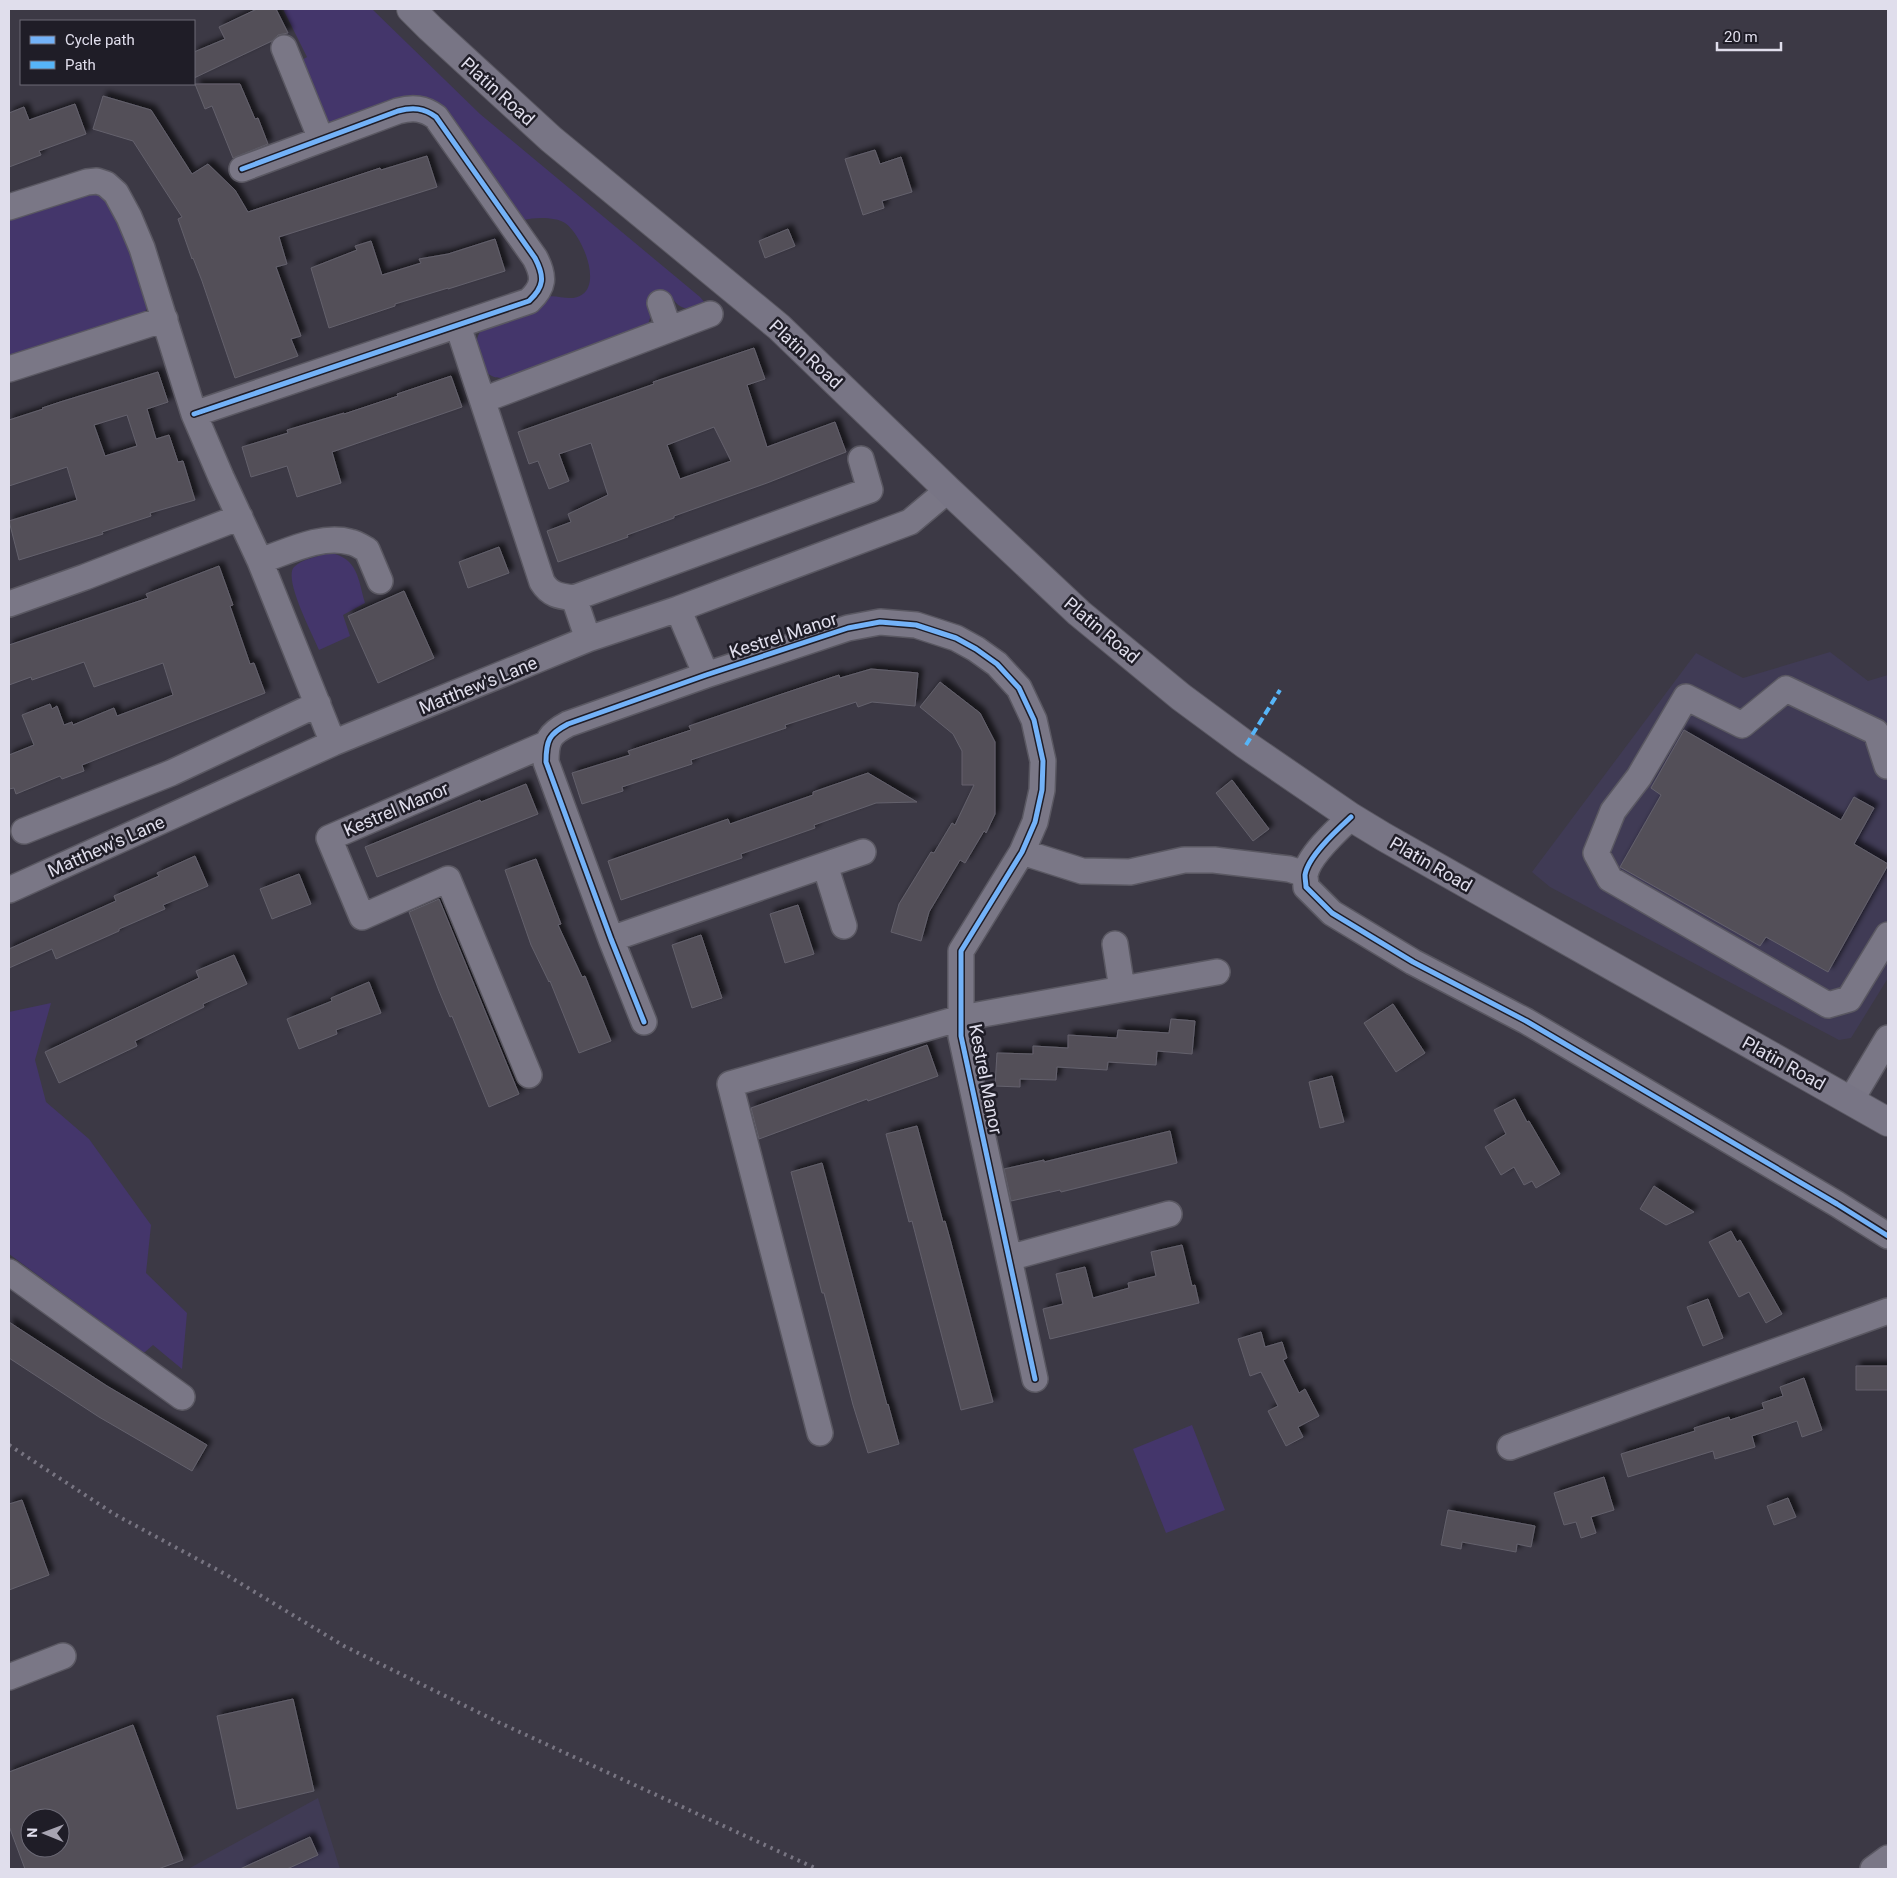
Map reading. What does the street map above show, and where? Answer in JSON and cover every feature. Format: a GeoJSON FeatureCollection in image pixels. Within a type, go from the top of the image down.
{"type":"FeatureCollection","features":[{"type":"Feature","properties":{"kind":"main road","name":"Platin Road"},"geometry":{"type":"LineString","coordinates":[[411,9],[551,139],[779,327],[1079,613],[1181,697],[1270,763],[1351,818],[1498,903],[1888,1122]]}},
{"type":"Feature","properties":{"kind":"street"},"geometry":{"type":"LineString","coordinates":[[284,48],[321,140]]}},
{"type":"Feature","properties":{"kind":"street"},"geometry":{"type":"LineString","coordinates":[[194,414],[529,302],[537,293],[542,279],[540,268],[535,258],[436,117],[427,110],[404,110],[242,169]]}},
{"type":"Feature","properties":{"kind":"street"},"geometry":{"type":"LineString","coordinates":[[9,208],[87,182],[97,181],[106,184],[114,191],[129,217],[142,248],[194,414],[260,562],[333,743]]}},
{"type":"Feature","properties":{"kind":"street"},"geometry":{"type":"LineString","coordinates":[[660,303],[669,329]]}},
{"type":"Feature","properties":{"kind":"street"},"geometry":{"type":"LineString","coordinates":[[483,400],[710,314]]}},
{"type":"Feature","properties":{"kind":"street"},"geometry":{"type":"LineString","coordinates":[[9,369],[165,319]]}},
{"type":"Feature","properties":{"kind":"street"},"geometry":{"type":"LineString","coordinates":[[458,326],[542,582],[548,591],[559,596],[574,598],[870,490],[861,460]]}},
{"type":"Feature","properties":{"kind":"street","name":"Matthew's Lane"},"geometry":{"type":"LineString","coordinates":[[11,889],[333,743],[588,640],[678,609],[910,522],[948,490]]}},
{"type":"Feature","properties":{"kind":"street"},"geometry":{"type":"LineString","coordinates":[[9,604],[52,590],[240,517]]}},
{"type":"Feature","properties":{"kind":"street"},"geometry":{"type":"LineString","coordinates":[[260,562],[302,546],[323,541],[350,542],[367,550],[380,581]]}},
{"type":"Feature","properties":{"kind":"street"},"geometry":{"type":"LineString","coordinates":[[574,598],[588,640]]}},
{"type":"Feature","properties":{"kind":"street"},"geometry":{"type":"LineString","coordinates":[[678,609],[706,674]]}},
{"type":"Feature","properties":{"kind":"street","name":"Kestrel Manor"},"geometry":{"type":"LineString","coordinates":[[529,1075],[448,879],[362,917],[329,838],[546,744],[556,730],[568,724],[706,674],[848,628],[880,622],[916,625],[956,638],[976,649],[996,664],[1018,688],[1034,720],[1043,761],[1042,790],[1036,822],[1022,852],[961,952],[961,1036],[1035,1378]]}},
{"type":"Feature","properties":{"kind":"street"},"geometry":{"type":"LineString","coordinates":[[1887,766],[1876,732],[1786,688],[1742,725],[1686,697],[1639,777],[1613,811],[1596,853],[1610,879],[1828,1005],[1849,999],[1888,935]]}},
{"type":"Feature","properties":{"kind":"street"},"geometry":{"type":"LineString","coordinates":[[24,831],[171,773],[318,704]]}},
{"type":"Feature","properties":{"kind":"street"},"geometry":{"type":"LineString","coordinates":[[546,744],[546,762],[611,939],[644,1022]]}},
{"type":"Feature","properties":{"kind":"street"},"geometry":{"type":"LineString","coordinates":[[1351,818],[1318,851],[1305,874],[1306,887],[1332,913],[1413,962],[1535,1026],[1888,1236]]}},
{"type":"Feature","properties":{"kind":"street"},"geometry":{"type":"LineString","coordinates":[[611,939],[863,852]]}},
{"type":"Feature","properties":{"kind":"street"},"geometry":{"type":"LineString","coordinates":[[1022,852],[1082,871],[1130,872],[1184,860],[1214,860],[1289,869],[1305,874]]}},
{"type":"Feature","properties":{"kind":"street"},"geometry":{"type":"LineString","coordinates":[[825,865],[844,926]]}},
{"type":"Feature","properties":{"kind":"street"},"geometry":{"type":"LineString","coordinates":[[1114,944],[1122,989]]}},
{"type":"Feature","properties":{"kind":"street","name":"Kestrel Manor"},"geometry":{"type":"LineString","coordinates":[[820,1433],[730,1084],[961,1018],[1217,972]]}},
{"type":"Feature","properties":{"kind":"street"},"geometry":{"type":"LineString","coordinates":[[1851,1100],[1888,1038]]}},
{"type":"Feature","properties":{"kind":"street"},"geometry":{"type":"LineString","coordinates":[[1009,1258],[1169,1214]]}},
{"type":"Feature","properties":{"kind":"street"},"geometry":{"type":"LineString","coordinates":[[9,1272],[182,1397]]}},
{"type":"Feature","properties":{"kind":"street"},"geometry":{"type":"LineString","coordinates":[[1510,1447],[1888,1312]]}},
{"type":"Feature","properties":{"kind":"street"},"geometry":{"type":"LineString","coordinates":[[9,1677],[63,1656]]}},
{"type":"Feature","properties":{"kind":"street"},"geometry":{"type":"LineString","coordinates":[[1873,1869],[1888,1858]]}},
{"type":"Feature","properties":{"kind":"shaded area"},"geometry":{"type":"Polygon","coordinates":[[[283,9],[372,9],[480,114],[705,303],[684,308],[677,304],[669,294],[648,302],[651,315],[648,324],[639,329],[505,378],[497,378],[490,375],[482,363],[477,345],[478,336],[484,328],[542,298],[551,296],[574,298],[583,294],[588,287],[590,279],[587,257],[577,237],[561,221],[545,218],[524,220],[451,120],[332,124],[326,121],[300,61],[307,57],[283,9]]]}},
{"type":"Feature","properties":{"kind":"shaded area"},"geometry":{"type":"Polygon","coordinates":[[[89,192],[106,197],[127,234],[148,305],[145,312],[136,318],[9,357],[9,218],[89,192]]]}},
{"type":"Feature","properties":{"kind":"shaded area"},"geometry":{"type":"Polygon","coordinates":[[[330,553],[339,556],[352,565],[365,603],[343,615],[350,636],[319,650],[295,595],[292,573],[294,567],[301,562],[330,553]]]}},
{"type":"Feature","properties":{"kind":"shaded area"},"geometry":{"type":"Polygon","coordinates":[[[1830,652],[1868,681],[1888,675],[1888,978],[1851,1038],[1839,1040],[1550,887],[1532,872],[1696,653],[1743,678],[1830,652]]]}},
{"type":"Feature","properties":{"kind":"shaded area"},"geometry":{"type":"Polygon","coordinates":[[[51,1003],[35,1060],[46,1102],[89,1139],[151,1225],[146,1273],[187,1313],[182,1369],[153,1345],[145,1352],[137,1353],[127,1348],[125,1339],[9,1254],[9,1012],[51,1003]]]}},
{"type":"Feature","properties":{"kind":"shaded area"},"geometry":{"type":"Polygon","coordinates":[[[1192,1425],[1225,1510],[1166,1533],[1133,1449],[1192,1425]]]}},
{"type":"Feature","properties":{"kind":"shaded area"},"geometry":{"type":"Polygon","coordinates":[[[318,1798],[340,1869],[188,1869],[318,1798]]]}},
{"type":"Feature","properties":{"kind":"building"},"geometry":{"type":"Polygon","coordinates":[[[257,9],[276,9],[288,33],[278,35],[272,41],[195,78],[195,52],[225,39],[219,27],[257,9]]]}},
{"type":"Feature","properties":{"kind":"building"},"geometry":{"type":"Polygon","coordinates":[[[195,84],[240,84],[255,119],[258,118],[268,144],[233,158],[212,106],[205,109],[195,84]]]}},
{"type":"Feature","properties":{"kind":"building"},"geometry":{"type":"Polygon","coordinates":[[[103,96],[151,110],[192,174],[208,164],[235,190],[248,212],[380,168],[381,170],[427,156],[437,187],[279,237],[287,264],[276,267],[301,336],[291,339],[298,356],[235,378],[202,281],[178,219],[182,217],[133,141],[93,129],[103,96]]]}},
{"type":"Feature","properties":{"kind":"building"},"geometry":{"type":"Polygon","coordinates":[[[75,104],[86,134],[39,151],[41,155],[9,167],[9,113],[24,107],[29,120],[75,104]]]}},
{"type":"Feature","properties":{"kind":"building"},"geometry":{"type":"Polygon","coordinates":[[[875,150],[880,164],[901,157],[912,192],[882,201],[884,208],[863,215],[845,159],[875,150]]]}},
{"type":"Feature","properties":{"kind":"building"},"geometry":{"type":"Polygon","coordinates":[[[788,229],[795,246],[765,258],[759,241],[788,229]]]}},
{"type":"Feature","properties":{"kind":"building"},"geometry":{"type":"Polygon","coordinates":[[[495,239],[505,271],[395,304],[395,306],[329,328],[311,268],[357,250],[355,246],[371,241],[382,275],[421,263],[419,259],[448,254],[495,239]]]}},
{"type":"Feature","properties":{"kind":"building"},"geometry":{"type":"Polygon","coordinates":[[[754,348],[765,379],[747,385],[767,447],[835,422],[846,452],[767,483],[674,516],[674,518],[627,535],[628,537],[558,562],[547,531],[571,522],[568,514],[608,495],[591,443],[559,454],[569,481],[549,489],[538,461],[529,464],[518,432],[654,384],[653,382],[754,348]],[[714,427],[667,445],[680,479],[731,461],[714,427]]]}},
{"type":"Feature","properties":{"kind":"building"},"geometry":{"type":"Polygon","coordinates":[[[158,372],[168,402],[147,409],[156,439],[169,435],[178,462],[183,461],[195,500],[150,513],[151,516],[102,532],[103,534],[19,560],[9,521],[77,500],[67,467],[9,486],[9,420],[158,372]],[[127,415],[94,425],[105,456],[137,446],[127,415]]]}},
{"type":"Feature","properties":{"kind":"building"},"geometry":{"type":"Polygon","coordinates":[[[451,376],[462,407],[332,452],[341,483],[297,497],[287,466],[251,477],[242,447],[288,433],[287,430],[398,396],[397,394],[451,376]]]}},
{"type":"Feature","properties":{"kind":"building"},"geometry":{"type":"Polygon","coordinates":[[[499,547],[509,573],[468,588],[459,562],[499,547]]]}},
{"type":"Feature","properties":{"kind":"building"},"geometry":{"type":"Polygon","coordinates":[[[219,566],[233,605],[230,606],[250,664],[254,663],[265,693],[82,765],[84,771],[62,779],[60,776],[16,794],[14,788],[9,789],[9,755],[34,745],[22,715],[50,704],[52,709],[57,706],[64,725],[72,722],[73,725],[114,708],[117,716],[173,695],[163,663],[94,687],[84,662],[32,680],[31,677],[9,685],[9,645],[148,598],[146,594],[219,566]]]}},
{"type":"Feature","properties":{"kind":"building"},"geometry":{"type":"Polygon","coordinates":[[[404,591],[434,658],[378,683],[348,616],[404,591]]]}},
{"type":"Feature","properties":{"kind":"building"},"geometry":{"type":"Polygon","coordinates":[[[871,669],[918,673],[915,706],[872,702],[858,707],[856,702],[785,725],[786,728],[691,760],[692,764],[622,787],[623,791],[582,804],[572,773],[630,755],[628,751],[691,730],[689,726],[839,675],[840,678],[871,669]]]}},
{"type":"Feature","properties":{"kind":"building"},"geometry":{"type":"Polygon","coordinates":[[[940,682],[980,713],[995,742],[995,814],[986,833],[984,831],[965,863],[960,860],[929,912],[921,941],[891,932],[899,904],[931,852],[934,853],[952,823],[955,825],[974,785],[962,785],[962,751],[953,734],[920,707],[940,682]]]}},
{"type":"Feature","properties":{"kind":"building"},"geometry":{"type":"Polygon","coordinates":[[[1684,730],[1841,820],[1854,797],[1874,808],[1854,844],[1888,865],[1828,972],[1766,937],[1760,946],[1620,867],[1661,795],[1651,788],[1684,730]]]}},
{"type":"Feature","properties":{"kind":"building"},"geometry":{"type":"Polygon","coordinates":[[[868,773],[917,802],[876,803],[814,825],[815,828],[741,854],[742,858],[621,900],[608,861],[728,819],[730,824],[813,795],[813,792],[868,773]]]}},
{"type":"Feature","properties":{"kind":"building"},"geometry":{"type":"Polygon","coordinates":[[[1232,780],[1269,829],[1253,841],[1216,793],[1232,780]]]}},
{"type":"Feature","properties":{"kind":"building"},"geometry":{"type":"Polygon","coordinates":[[[526,784],[538,814],[377,877],[365,847],[480,800],[481,802],[526,784]]]}},
{"type":"Feature","properties":{"kind":"building"},"geometry":{"type":"Polygon","coordinates":[[[195,856],[208,886],[163,905],[165,909],[56,959],[52,949],[9,968],[9,949],[116,901],[114,896],[159,876],[157,873],[195,856]]]}},
{"type":"Feature","properties":{"kind":"building"},"geometry":{"type":"Polygon","coordinates":[[[536,859],[561,924],[558,925],[582,977],[585,976],[611,1041],[579,1053],[550,981],[531,945],[505,870],[536,859]]]}},
{"type":"Feature","properties":{"kind":"building"},"geometry":{"type":"Polygon","coordinates":[[[299,874],[311,904],[272,919],[260,889],[299,874]]]}},
{"type":"Feature","properties":{"kind":"building"},"geometry":{"type":"Polygon","coordinates":[[[439,899],[519,1094],[489,1107],[452,1016],[450,1017],[439,991],[409,912],[439,899]]]}},
{"type":"Feature","properties":{"kind":"building"},"geometry":{"type":"Polygon","coordinates":[[[798,905],[814,954],[785,963],[770,914],[798,905]]]}},
{"type":"Feature","properties":{"kind":"building"},"geometry":{"type":"Polygon","coordinates":[[[701,935],[722,998],[692,1008],[672,945],[701,935]]]}},
{"type":"Feature","properties":{"kind":"building"},"geometry":{"type":"Polygon","coordinates":[[[234,955],[247,984],[203,1004],[204,1007],[135,1041],[137,1046],[59,1083],[45,1052],[199,978],[196,971],[234,955]]]}},
{"type":"Feature","properties":{"kind":"building"},"geometry":{"type":"Polygon","coordinates":[[[369,982],[381,1013],[336,1030],[337,1034],[299,1049],[287,1019],[332,1001],[331,998],[369,982]]]}},
{"type":"Feature","properties":{"kind":"building"},"geometry":{"type":"Polygon","coordinates":[[[1393,1004],[1425,1053],[1396,1072],[1364,1023],[1393,1004]]]}},
{"type":"Feature","properties":{"kind":"building"},"geometry":{"type":"Polygon","coordinates":[[[1171,1019],[1195,1021],[1192,1054],[1157,1051],[1156,1065],[1108,1062],[1107,1070],[1057,1067],[1056,1080],[1020,1079],[1020,1087],[995,1086],[997,1053],[1033,1054],[1033,1046],[1068,1048],[1068,1035],[1117,1038],[1118,1030],[1169,1033],[1171,1019]]]}},
{"type":"Feature","properties":{"kind":"building"},"geometry":{"type":"Polygon","coordinates":[[[927,1045],[938,1076],[868,1101],[867,1099],[759,1139],[751,1108],[927,1045]]]}},
{"type":"Feature","properties":{"kind":"building"},"geometry":{"type":"Polygon","coordinates":[[[1332,1076],[1344,1122],[1320,1128],[1309,1082],[1332,1076]]]}},
{"type":"Feature","properties":{"kind":"building"},"geometry":{"type":"Polygon","coordinates":[[[1515,1099],[1527,1122],[1529,1121],[1560,1174],[1536,1188],[1532,1181],[1524,1185],[1514,1167],[1501,1175],[1485,1147],[1506,1134],[1494,1110],[1515,1099]]]}},
{"type":"Feature","properties":{"kind":"building"},"geometry":{"type":"Polygon","coordinates":[[[917,1126],[943,1222],[945,1221],[950,1239],[993,1402],[961,1410],[912,1221],[909,1222],[886,1134],[917,1126]]]}},
{"type":"Feature","properties":{"kind":"building"},"geometry":{"type":"Polygon","coordinates":[[[1170,1131],[1177,1163],[1061,1192],[1060,1190],[1011,1201],[1004,1169],[1044,1160],[1044,1162],[1170,1131]]]}},
{"type":"Feature","properties":{"kind":"building"},"geometry":{"type":"Polygon","coordinates":[[[822,1163],[899,1444],[868,1453],[853,1405],[824,1293],[822,1293],[791,1172],[822,1163]]]}},
{"type":"Feature","properties":{"kind":"building"},"geometry":{"type":"Polygon","coordinates":[[[1654,1186],[1694,1212],[1666,1225],[1640,1209],[1654,1186]]]}},
{"type":"Feature","properties":{"kind":"building"},"geometry":{"type":"Polygon","coordinates":[[[1731,1231],[1737,1242],[1740,1240],[1782,1314],[1766,1323],[1749,1292],[1739,1297],[1709,1242],[1731,1231]]]}},
{"type":"Feature","properties":{"kind":"building"},"geometry":{"type":"Polygon","coordinates":[[[1182,1245],[1192,1286],[1195,1285],[1199,1303],[1050,1339],[1043,1309],[1063,1304],[1056,1274],[1085,1267],[1093,1298],[1129,1288],[1128,1283],[1156,1276],[1151,1252],[1182,1245]]]}},
{"type":"Feature","properties":{"kind":"building"},"geometry":{"type":"Polygon","coordinates":[[[1708,1299],[1723,1338],[1703,1346],[1687,1307],[1708,1299]]]}},
{"type":"Feature","properties":{"kind":"building"},"geometry":{"type":"Polygon","coordinates":[[[9,1322],[107,1386],[207,1445],[192,1471],[99,1417],[9,1358],[9,1322]]]}},
{"type":"Feature","properties":{"kind":"building"},"geometry":{"type":"Polygon","coordinates":[[[1261,1332],[1265,1347],[1282,1342],[1287,1358],[1283,1360],[1299,1393],[1305,1389],[1319,1416],[1298,1427],[1303,1437],[1286,1446],[1268,1411],[1278,1406],[1261,1372],[1250,1376],[1238,1339],[1261,1332]]]}},
{"type":"Feature","properties":{"kind":"building"},"geometry":{"type":"Polygon","coordinates":[[[1856,1366],[1888,1366],[1888,1390],[1856,1390],[1856,1366]]]}},
{"type":"Feature","properties":{"kind":"building"},"geometry":{"type":"Polygon","coordinates":[[[1804,1378],[1822,1430],[1802,1437],[1797,1421],[1752,1436],[1755,1447],[1715,1459],[1713,1451],[1628,1477],[1621,1454],[1695,1431],[1694,1428],[1729,1417],[1730,1420],[1764,1409],[1762,1403],[1783,1396],[1780,1387],[1804,1378]]]}},
{"type":"Feature","properties":{"kind":"building"},"geometry":{"type":"Polygon","coordinates":[[[1604,1477],[1614,1510],[1591,1517],[1596,1533],[1581,1538],[1576,1522],[1564,1525],[1554,1493],[1604,1477]]]}},
{"type":"Feature","properties":{"kind":"building"},"geometry":{"type":"Polygon","coordinates":[[[1788,1498],[1796,1517],[1774,1525],[1767,1506],[1788,1498]]]}},
{"type":"Feature","properties":{"kind":"building"},"geometry":{"type":"Polygon","coordinates":[[[22,1500],[49,1575],[9,1590],[9,1504],[22,1500]]]}},
{"type":"Feature","properties":{"kind":"building"},"geometry":{"type":"Polygon","coordinates":[[[1448,1510],[1535,1526],[1531,1547],[1517,1544],[1516,1552],[1462,1542],[1461,1549],[1441,1545],[1448,1510]]]}},
{"type":"Feature","properties":{"kind":"building"},"geometry":{"type":"Polygon","coordinates":[[[293,1699],[314,1791],[237,1809],[217,1716],[293,1699]]]}},
{"type":"Feature","properties":{"kind":"building"},"geometry":{"type":"Polygon","coordinates":[[[133,1725],[183,1860],[158,1869],[25,1869],[21,1858],[70,1858],[70,1808],[20,1808],[20,1856],[9,1826],[9,1772],[133,1725]]]}},
{"type":"Feature","properties":{"kind":"building"},"geometry":{"type":"Polygon","coordinates":[[[310,1837],[318,1855],[287,1869],[240,1869],[310,1837]]]}},
{"type":"Feature","properties":{"kind":"railway"},"geometry":{"type":"LineString","coordinates":[[9,1445],[114,1514],[225,1574],[344,1646],[498,1722],[817,1869]]}},
{"type":"Feature","properties":{"kind":"marked path"},"geometry":{"type":"LineString","coordinates":[[1246,745],[1280,690]]}},
{"type":"Feature","properties":{"kind":"cycle path"},"geometry":{"type":"LineString","coordinates":[[194,414],[529,301],[538,291],[541,281],[540,271],[535,258],[436,117],[423,110],[409,109],[398,111],[242,169]]}},
{"type":"Feature","properties":{"kind":"cycle path"},"geometry":{"type":"LineString","coordinates":[[644,1022],[611,939],[546,762],[550,738],[568,724],[706,675],[848,628],[880,622],[916,625],[956,638],[997,664],[1019,688],[1034,720],[1043,761],[1042,790],[1035,822],[1022,852],[961,951],[961,1036],[1035,1379]]}},
{"type":"Feature","properties":{"kind":"cycle path"},"geometry":{"type":"LineString","coordinates":[[1351,817],[1317,852],[1311,860],[1305,875],[1306,887],[1332,913],[1413,962],[1526,1021],[1888,1236]]}}]}
